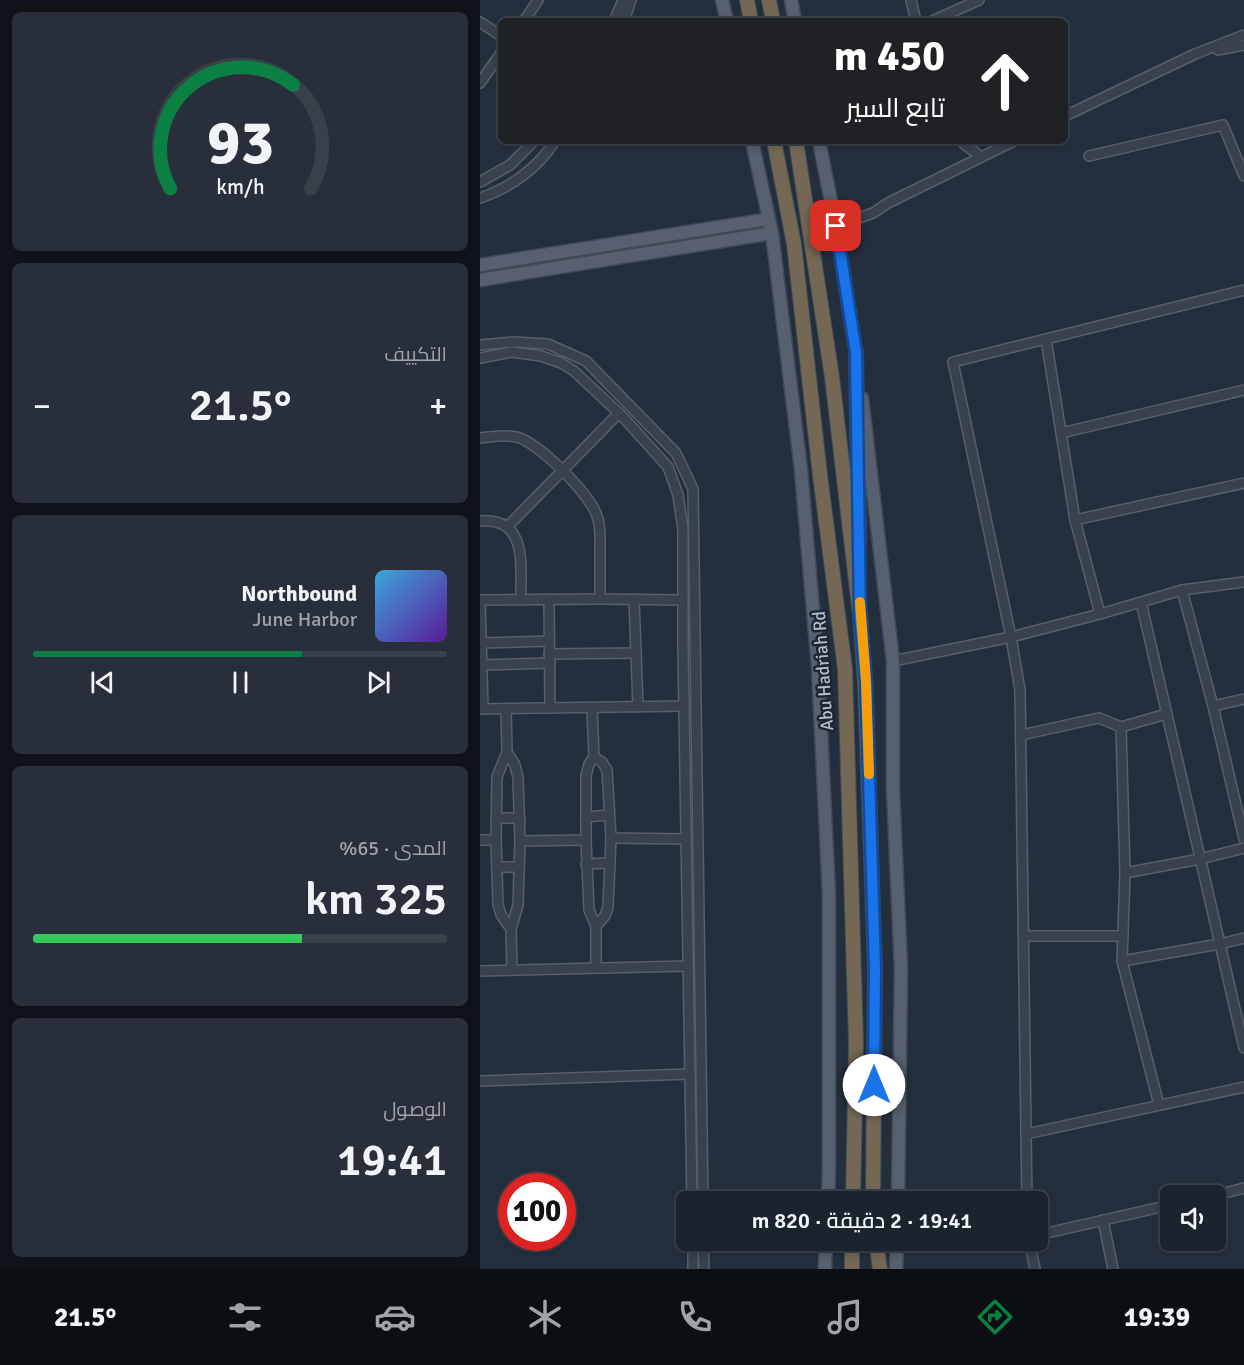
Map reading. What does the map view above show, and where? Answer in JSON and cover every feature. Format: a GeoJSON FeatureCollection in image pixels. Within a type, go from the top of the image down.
{"type":"FeatureCollection","features":[{"type":"Feature","properties":{"kind":"highway"},"geometry":{"type":"LineString","coordinates":[[747,0],[750,18]]}},
{"type":"Feature","properties":{"kind":"highway"},"geometry":{"type":"LineString","coordinates":[[769,0],[772,18]]}},
{"type":"Feature","properties":{"kind":"highway","name":"Abu Hadriah Rd"},"geometry":{"type":"LineString","coordinates":[[775,144],[794,244],[844,669],[856,1043],[853,1191]]}},
{"type":"Feature","properties":{"kind":"highway"},"geometry":{"type":"LineString","coordinates":[[796,144],[832,376],[866,681],[875,968],[873,1191]]}},
{"type":"Feature","properties":{"kind":"highway"},"geometry":{"type":"LineString","coordinates":[[856,352],[860,615]]}},
{"type":"Feature","properties":{"kind":"highway"},"geometry":{"type":"LineString","coordinates":[[852,1251],[852,1269]]}},
{"type":"Feature","properties":{"kind":"highway"},"geometry":{"type":"LineString","coordinates":[[870,1269],[871,1251]]}},
{"type":"Feature","properties":{"kind":"highway"},"geometry":{"type":"LineString","coordinates":[[878,1251],[880,1269]]}},
{"type":"Feature","properties":{"kind":"main road"},"geometry":{"type":"LineString","coordinates":[[722,0],[726,18]]}},
{"type":"Feature","properties":{"kind":"main road"},"geometry":{"type":"LineString","coordinates":[[791,0],[794,18]]}},
{"type":"Feature","properties":{"kind":"main road"},"geometry":{"type":"LineString","coordinates":[[753,144],[772,233],[801,470],[818,668],[829,895],[828,1191]]}},
{"type":"Feature","properties":{"kind":"main road"},"geometry":{"type":"LineString","coordinates":[[820,144],[836,226],[856,352],[893,661],[893,791],[901,968],[898,1191]]}},
{"type":"Feature","properties":{"kind":"main road"},"geometry":{"type":"LineString","coordinates":[[480,265],[769,219]]}},
{"type":"Feature","properties":{"kind":"main road"},"geometry":{"type":"LineString","coordinates":[[480,280],[772,233]]}},
{"type":"Feature","properties":{"kind":"main road"},"geometry":{"type":"LineString","coordinates":[[825,1269],[826,1251]]}},
{"type":"Feature","properties":{"kind":"main road"},"geometry":{"type":"LineString","coordinates":[[896,1269],[897,1251]]}},
{"type":"Feature","properties":{"kind":"street"},"geometry":{"type":"LineString","coordinates":[[526,18],[538,0]]}},
{"type":"Feature","properties":{"kind":"street"},"geometry":{"type":"LineString","coordinates":[[615,18],[623,0]]}},
{"type":"Feature","properties":{"kind":"street"},"geometry":{"type":"LineString","coordinates":[[625,18],[631,0]]}},
{"type":"Feature","properties":{"kind":"street"},"geometry":{"type":"LineString","coordinates":[[911,0],[915,18]]}},
{"type":"Feature","properties":{"kind":"street"},"geometry":{"type":"LineString","coordinates":[[939,18],[979,0]]}},
{"type":"Feature","properties":{"kind":"street"},"geometry":{"type":"LineString","coordinates":[[480,22],[498,34]]}},
{"type":"Feature","properties":{"kind":"street"},"geometry":{"type":"LineString","coordinates":[[1068,115],[1195,54],[1244,35]]}},
{"type":"Feature","properties":{"kind":"street"},"geometry":{"type":"LineString","coordinates":[[1195,54],[1244,45]]}},
{"type":"Feature","properties":{"kind":"street"},"geometry":{"type":"LineString","coordinates":[[480,83],[498,57]]}},
{"type":"Feature","properties":{"kind":"street"},"geometry":{"type":"LineString","coordinates":[[1089,156],[1223,126],[1244,176]]}},
{"type":"Feature","properties":{"kind":"street"},"geometry":{"type":"LineString","coordinates":[[480,182],[510,165],[531,144]]}},
{"type":"Feature","properties":{"kind":"street"},"geometry":{"type":"LineString","coordinates":[[480,198],[522,177],[553,144]]}},
{"type":"Feature","properties":{"kind":"street"},"geometry":{"type":"LineString","coordinates":[[964,144],[981,157]]}},
{"type":"Feature","properties":{"kind":"street"},"geometry":{"type":"LineString","coordinates":[[836,226],[873,213],[888,203],[1008,144]]}},
{"type":"Feature","properties":{"kind":"street"},"geometry":{"type":"LineString","coordinates":[[1027,1191],[1020,690],[953,362],[1244,290]]}},
{"type":"Feature","properties":{"kind":"street"},"geometry":{"type":"LineString","coordinates":[[1046,339],[1075,520],[1100,614]]}},
{"type":"Feature","properties":{"kind":"street"},"geometry":{"type":"LineString","coordinates":[[480,345],[514,342],[548,344],[586,361],[676,453],[693,489],[703,1191]]}},
{"type":"Feature","properties":{"kind":"street"},"geometry":{"type":"LineString","coordinates":[[480,358],[512,352],[541,356],[561,363],[574,371],[619,413],[668,466],[678,495],[683,530],[682,600],[692,1191]]}},
{"type":"Feature","properties":{"kind":"street"},"geometry":{"type":"LineString","coordinates":[[1061,433],[1244,390]]}},
{"type":"Feature","properties":{"kind":"street"},"geometry":{"type":"LineString","coordinates":[[507,527],[619,413]]}},
{"type":"Feature","properties":{"kind":"street"},"geometry":{"type":"LineString","coordinates":[[480,438],[516,437],[529,442],[562,470],[592,504],[598,517],[600,531],[600,598]]}},
{"type":"Feature","properties":{"kind":"street"},"geometry":{"type":"LineString","coordinates":[[1075,520],[1244,483]]}},
{"type":"Feature","properties":{"kind":"street"},"geometry":{"type":"LineString","coordinates":[[480,521],[502,523],[512,530],[519,543],[521,600]]}},
{"type":"Feature","properties":{"kind":"street"},"geometry":{"type":"LineString","coordinates":[[893,661],[1011,637],[1182,591],[1244,582]]}},
{"type":"Feature","properties":{"kind":"street"},"geometry":{"type":"LineString","coordinates":[[1182,591],[1213,706],[1244,839]]}},
{"type":"Feature","properties":{"kind":"street"},"geometry":{"type":"LineString","coordinates":[[682,600],[600,598],[480,600],[481,709],[684,706]]}},
{"type":"Feature","properties":{"kind":"street"},"geometry":{"type":"LineString","coordinates":[[549,599],[550,708]]}},
{"type":"Feature","properties":{"kind":"street"},"geometry":{"type":"LineString","coordinates":[[634,599],[638,707]]}},
{"type":"Feature","properties":{"kind":"street"},"geometry":{"type":"LineString","coordinates":[[1141,602],[1244,1048]]}},
{"type":"Feature","properties":{"kind":"street"},"geometry":{"type":"LineString","coordinates":[[481,643],[549,640]]}},
{"type":"Feature","properties":{"kind":"street"},"geometry":{"type":"LineString","coordinates":[[482,665],[636,653]]}},
{"type":"Feature","properties":{"kind":"street"},"geometry":{"type":"LineString","coordinates":[[1213,706],[1244,699]]}},
{"type":"Feature","properties":{"kind":"street"},"geometry":{"type":"LineString","coordinates":[[592,708],[594,757],[587,769],[586,864],[589,910],[596,926],[596,968]]}},
{"type":"Feature","properties":{"kind":"street"},"geometry":{"type":"LineString","coordinates":[[506,709],[507,752],[498,777],[496,867],[498,904],[501,915],[511,929]]}},
{"type":"Feature","properties":{"kind":"street"},"geometry":{"type":"LineString","coordinates":[[1021,735],[1099,718],[1121,727],[1166,714]]}},
{"type":"Feature","properties":{"kind":"street"},"geometry":{"type":"LineString","coordinates":[[1121,727],[1125,873],[1122,961],[1159,1106]]}},
{"type":"Feature","properties":{"kind":"street"},"geometry":{"type":"LineString","coordinates":[[507,752],[515,765],[518,778],[520,818],[518,905],[511,929],[512,970]]}},
{"type":"Feature","properties":{"kind":"street"},"geometry":{"type":"LineString","coordinates":[[594,757],[602,762],[607,770],[611,838],[608,907],[605,916],[596,926]]}},
{"type":"Feature","properties":{"kind":"street"},"geometry":{"type":"LineString","coordinates":[[586,817],[609,815]]}},
{"type":"Feature","properties":{"kind":"street"},"geometry":{"type":"LineString","coordinates":[[496,818],[520,818]]}},
{"type":"Feature","properties":{"kind":"street"},"geometry":{"type":"LineString","coordinates":[[611,838],[686,839]]}},
{"type":"Feature","properties":{"kind":"street"},"geometry":{"type":"LineString","coordinates":[[480,840],[496,840]]}},
{"type":"Feature","properties":{"kind":"street"},"geometry":{"type":"LineString","coordinates":[[520,841],[586,840]]}},
{"type":"Feature","properties":{"kind":"street"},"geometry":{"type":"LineString","coordinates":[[1125,873],[1244,848]]}},
{"type":"Feature","properties":{"kind":"street"},"geometry":{"type":"LineString","coordinates":[[586,864],[610,863]]}},
{"type":"Feature","properties":{"kind":"street"},"geometry":{"type":"LineString","coordinates":[[496,867],[519,867]]}},
{"type":"Feature","properties":{"kind":"street"},"geometry":{"type":"LineString","coordinates":[[1024,936],[1123,936]]}},
{"type":"Feature","properties":{"kind":"street"},"geometry":{"type":"LineString","coordinates":[[1122,961],[1244,938]]}},
{"type":"Feature","properties":{"kind":"street"},"geometry":{"type":"LineString","coordinates":[[480,970],[688,966]]}},
{"type":"Feature","properties":{"kind":"street"},"geometry":{"type":"LineString","coordinates":[[480,1081],[690,1074]]}},
{"type":"Feature","properties":{"kind":"street"},"geometry":{"type":"LineString","coordinates":[[1026,1134],[1244,1087]]}},
{"type":"Feature","properties":{"kind":"street"},"geometry":{"type":"LineString","coordinates":[[1226,1192],[1244,1188]]}},
{"type":"Feature","properties":{"kind":"street"},"geometry":{"type":"LineString","coordinates":[[1048,1233],[1160,1207]]}},
{"type":"Feature","properties":{"kind":"street"},"geometry":{"type":"LineString","coordinates":[[1103,1220],[1113,1269]]}},
{"type":"Feature","properties":{"kind":"street"},"geometry":{"type":"LineString","coordinates":[[693,1251],[693,1269]]}},
{"type":"Feature","properties":{"kind":"street"},"geometry":{"type":"LineString","coordinates":[[704,1251],[704,1269]]}},
{"type":"Feature","properties":{"kind":"street"},"geometry":{"type":"LineString","coordinates":[[1031,1251],[1035,1269]]}},
{"type":"Feature","properties":{"kind":"slow traffic"},"geometry":{"type":"LineString","coordinates":[[860,602],[866,681],[869,774]]}},
{"type":"Feature","properties":{"kind":"route"},"geometry":{"type":"LineString","coordinates":[[836,226],[856,352],[860,615],[866,681],[875,968],[874,1085]]}}]}
